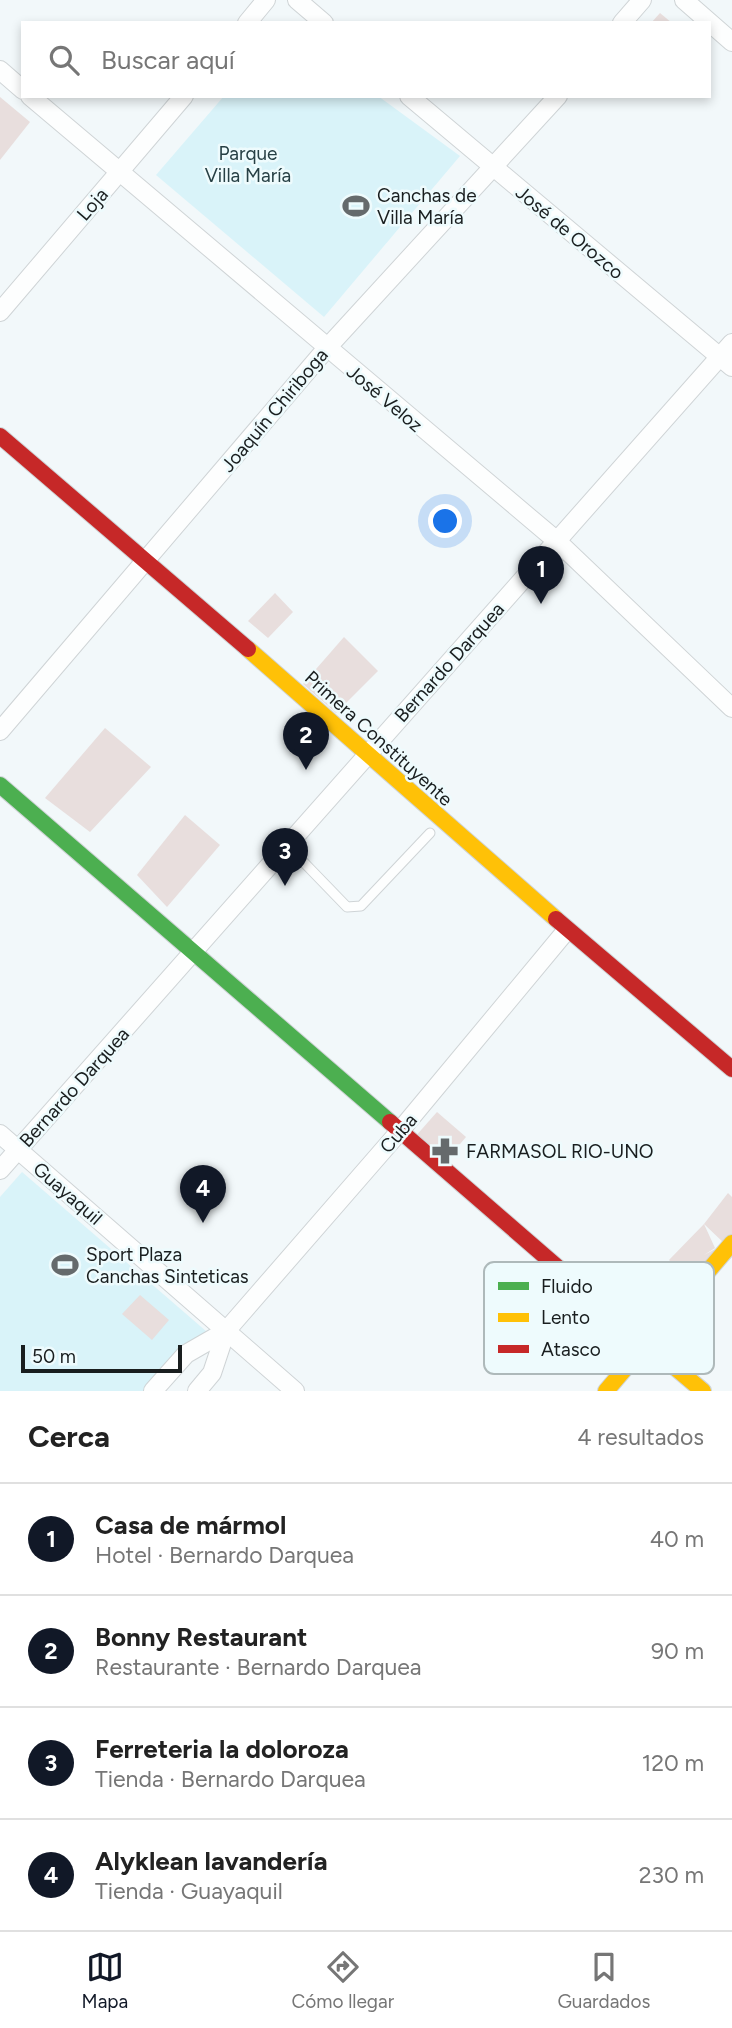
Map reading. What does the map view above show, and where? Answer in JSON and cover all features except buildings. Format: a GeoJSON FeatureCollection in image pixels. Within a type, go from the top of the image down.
{"type":"FeatureCollection","features":[{"type":"Feature","properties":{"kind":"main road","name":"Primera Constituyente"},"geometry":{"type":"LineString","coordinates":[[0,436],[147,560],[566,931],[732,1069]]}},
{"type":"Feature","properties":{"kind":"main road"},"geometry":{"type":"LineString","coordinates":[[0,785],[195,950],[399,1132],[552,1262]]}},
{"type":"Feature","properties":{"kind":"main road"},"geometry":{"type":"LineString","coordinates":[[714,1264],[732,1243]]}},
{"type":"Feature","properties":{"kind":"main road"},"geometry":{"type":"LineString","coordinates":[[606,1391],[621,1374]]}},
{"type":"Feature","properties":{"kind":"main road"},"geometry":{"type":"LineString","coordinates":[[683,1374],[703,1391]]}},
{"type":"Feature","properties":{"kind":"street"},"geometry":{"type":"LineString","coordinates":[[249,21],[267,0]]}},
{"type":"Feature","properties":{"kind":"street"},"geometry":{"type":"LineString","coordinates":[[297,0],[322,21]]}},
{"type":"Feature","properties":{"kind":"street"},"geometry":{"type":"LineString","coordinates":[[624,21],[642,0]]}},
{"type":"Feature","properties":{"kind":"street"},"geometry":{"type":"LineString","coordinates":[[684,0],[708,21]]}},
{"type":"Feature","properties":{"kind":"street"},"geometry":{"type":"LineString","coordinates":[[711,24],[732,42]]}},
{"type":"Feature","properties":{"kind":"street"},"geometry":{"type":"LineString","coordinates":[[0,70],[21,88]]}},
{"type":"Feature","properties":{"kind":"street","name":"José Veloz"},"geometry":{"type":"LineString","coordinates":[[32,98],[326,349],[557,541],[732,708]]}},
{"type":"Feature","properties":{"kind":"street","name":"Loja"},"geometry":{"type":"LineString","coordinates":[[0,312],[182,98]]}},
{"type":"Feature","properties":{"kind":"street","name":"José de Orozco"},"geometry":{"type":"LineString","coordinates":[[411,98],[493,169],[728,355]]}},
{"type":"Feature","properties":{"kind":"street","name":"Joaquín Chiriboga"},"geometry":{"type":"LineString","coordinates":[[0,731],[326,349],[556,98]]}},
{"type":"Feature","properties":{"kind":"street","name":"Bernardo Darquea"},"geometry":{"type":"LineString","coordinates":[[0,1170],[557,541],[728,355]]}},
{"type":"Feature","properties":{"kind":"street","name":"Cuba"},"geometry":{"type":"LineString","coordinates":[[153,1391],[186,1354],[226,1331],[399,1132],[566,931]]}},
{"type":"Feature","properties":{"kind":"street","name":"Guayaquil"},"geometry":{"type":"LineString","coordinates":[[0,1133],[295,1391]]}},
{"type":"Feature","properties":{"kind":"street","name":"Cuba"},"geometry":{"type":"LineString","coordinates":[[197,1391],[212,1373],[226,1331]]}},
{"type":"Feature","properties":{"kind":"lane"},"geometry":{"type":"LineString","coordinates":[[287,845],[347,907],[354,908],[361,906],[430,833]]}},
{"type":"Feature","properties":{"kind":"green space","name":"Parque Villa María"},"geometry":{"type":"Polygon","coordinates":[[[222,98],[381,98],[460,156],[324,317],[156,175],[222,98]]]}},
{"type":"Feature","properties":{"kind":"green space","name":"Sport Plaza Canchas Sinteticas"},"geometry":{"type":"Polygon","coordinates":[[[22,1172],[207,1332],[155,1391],[0,1391],[0,1197],[22,1172]]]}},
{"type":"Feature","properties":{"kind":"traffic: fast"},"geometry":{"type":"LineString","coordinates":[[0,785],[390,1122]]}},
{"type":"Feature","properties":{"kind":"traffic: slow"},"geometry":{"type":"LineString","coordinates":[[248,649],[556,919]]}},
{"type":"Feature","properties":{"kind":"traffic: slow"},"geometry":{"type":"LineString","coordinates":[[714,1264],[732,1243]]}},
{"type":"Feature","properties":{"kind":"traffic: slow"},"geometry":{"type":"LineString","coordinates":[[606,1391],[620,1374]]}},
{"type":"Feature","properties":{"kind":"traffic: slow"},"geometry":{"type":"LineString","coordinates":[[683,1374],[703,1391]]}},
{"type":"Feature","properties":{"kind":"traffic: jam"},"geometry":{"type":"LineString","coordinates":[[0,436],[248,649]]}},
{"type":"Feature","properties":{"kind":"traffic: jam"},"geometry":{"type":"LineString","coordinates":[[556,919],[732,1069]]}},
{"type":"Feature","properties":{"kind":"traffic: jam"},"geometry":{"type":"LineString","coordinates":[[390,1122],[551,1262]]}},
{"type":"Feature","properties":{"kind":"place","name":"Canchas de Villa María"},"geometry":{"type":"Point","coordinates":[356,206]}},
{"type":"Feature","properties":{"kind":"place","name":"Casa de mármol"},"geometry":{"type":"Point","coordinates":[541,604]}},
{"type":"Feature","properties":{"kind":"place","name":"Bonny Restaurant"},"geometry":{"type":"Point","coordinates":[306,770]}},
{"type":"Feature","properties":{"kind":"place","name":"Ferreteria la doloroza"},"geometry":{"type":"Point","coordinates":[285,886]}},
{"type":"Feature","properties":{"kind":"place","name":"FARMASOL RIO-UNO"},"geometry":{"type":"Point","coordinates":[445,1151]}},
{"type":"Feature","properties":{"kind":"place","name":"Alyklean lavandería"},"geometry":{"type":"Point","coordinates":[203,1223]}},
{"type":"Feature","properties":{"kind":"place","name":"Sport Plaza Canchas Sinteticas"},"geometry":{"type":"Point","coordinates":[65,1265]}}]}
